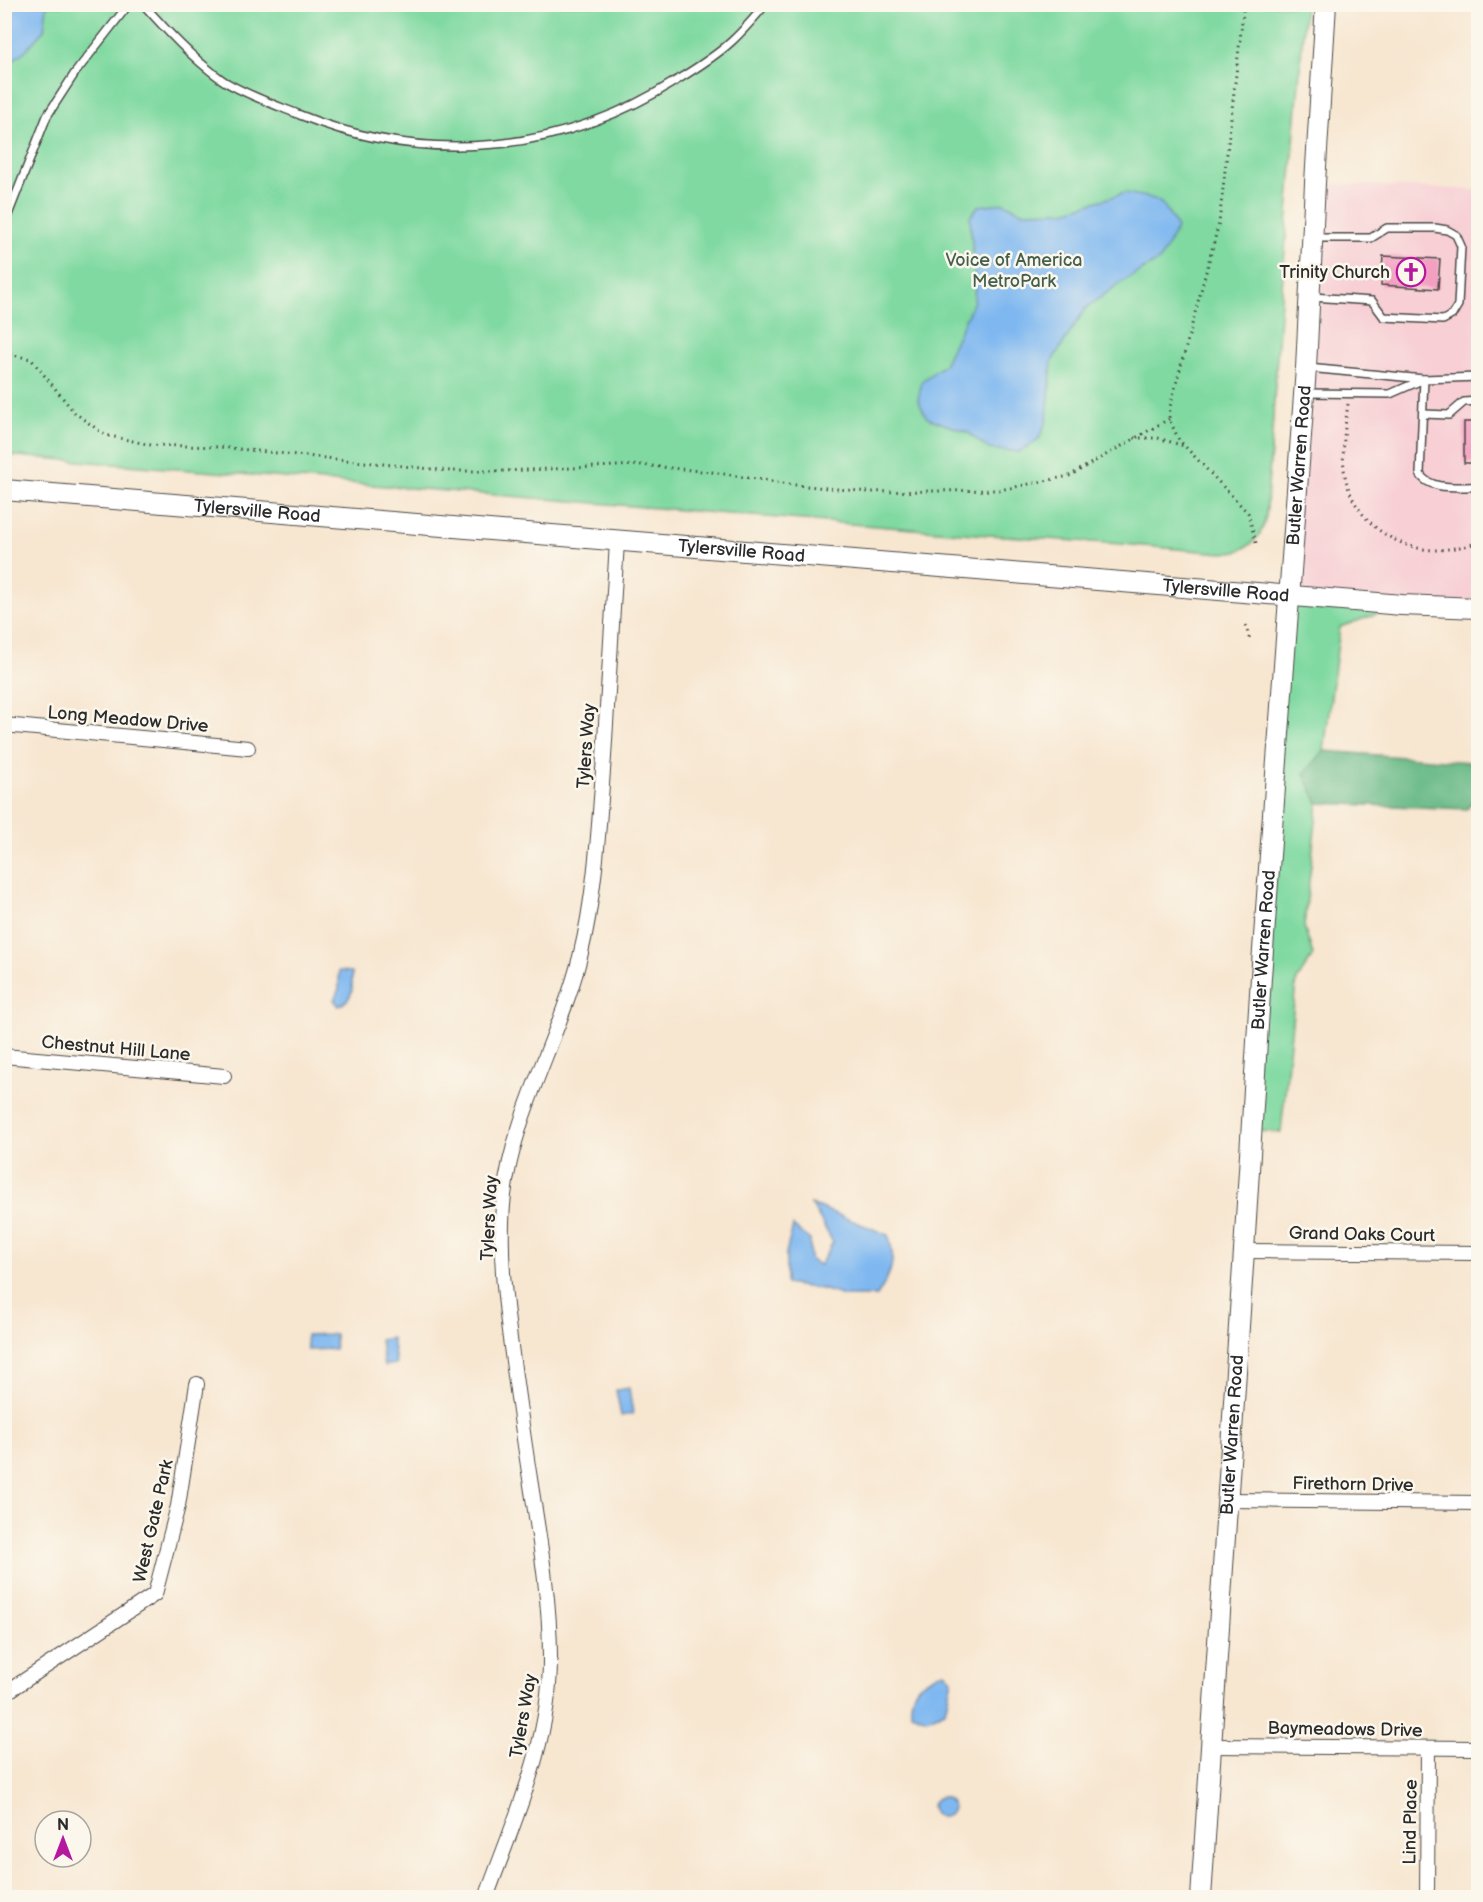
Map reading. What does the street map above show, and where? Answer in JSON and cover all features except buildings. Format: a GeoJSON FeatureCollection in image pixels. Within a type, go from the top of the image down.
{"type":"FeatureCollection","features":[{"type":"Feature","properties":{"kind":"main road","name":"Butler Warren Road"},"geometry":{"type":"LineString","coordinates":[[1201,1898],[1260,987],[1306,368],[1326,4]]}},
{"type":"Feature","properties":{"kind":"main road","name":"Tylersville Road"},"geometry":{"type":"LineString","coordinates":[[4,490],[1289,596],[1402,605],[1479,608]]}},
{"type":"Feature","properties":{"kind":"street","name":"Tylers Way"},"geometry":{"type":"LineString","coordinates":[[486,1898],[528,1780],[542,1732],[549,1689],[550,1657],[542,1555],[506,1307],[503,1244],[504,1196],[513,1145],[564,1007],[580,956],[593,884],[601,800],[617,542]]}},
{"type":"Feature","properties":{"kind":"street","name":"Long Meadow Drive"},"geometry":{"type":"LineString","coordinates":[[4,725],[248,748]]}},
{"type":"Feature","properties":{"kind":"street","name":"Chestnut Hill Lane"},"geometry":{"type":"LineString","coordinates":[[4,1056],[224,1076]]}},
{"type":"Feature","properties":{"kind":"street","name":"Grand Oaks Court"},"geometry":{"type":"LineString","coordinates":[[1244,1251],[1479,1253]]}},
{"type":"Feature","properties":{"kind":"street","name":"West Gate Park"},"geometry":{"type":"LineString","coordinates":[[4,1694],[155,1594],[178,1506],[197,1384]]}},
{"type":"Feature","properties":{"kind":"street","name":"Firethorn Drive"},"geometry":{"type":"LineString","coordinates":[[1228,1500],[1479,1503]]}},
{"type":"Feature","properties":{"kind":"street","name":"Baymeadows Drive"},"geometry":{"type":"LineString","coordinates":[[1212,1746],[1479,1748]]}},
{"type":"Feature","properties":{"kind":"street","name":"Lind Place"},"geometry":{"type":"LineString","coordinates":[[1427,1898],[1428,1748]]}},
{"type":"Feature","properties":{"kind":"lane"},"geometry":{"type":"LineString","coordinates":[[4,225],[47,116],[75,73],[129,4]]}},
{"type":"Feature","properties":{"kind":"lane"},"geometry":{"type":"LineString","coordinates":[[143,4],[181,45],[223,81],[321,124],[421,146],[452,147],[493,145],[527,140],[570,129],[645,100],[732,41],[766,4]]}},
{"type":"Feature","properties":{"kind":"lane"},"geometry":{"type":"LineString","coordinates":[[1309,296],[1372,301],[1384,316],[1443,320],[1452,315],[1458,305],[1459,293],[1461,246],[1456,235],[1447,230],[1387,228],[1371,238],[1312,238]]}},
{"type":"Feature","properties":{"kind":"lane"},"geometry":{"type":"LineString","coordinates":[[1306,368],[1424,379],[1479,378]]}},
{"type":"Feature","properties":{"kind":"lane"},"geometry":{"type":"LineString","coordinates":[[1304,393],[1390,394],[1424,379]]}},
{"type":"Feature","properties":{"kind":"lane"},"geometry":{"type":"LineString","coordinates":[[1424,379],[1420,474],[1432,485],[1479,487]]}},
{"type":"Feature","properties":{"kind":"lane"},"geometry":{"type":"LineString","coordinates":[[1423,414],[1449,415],[1464,402],[1479,401]]}},
{"type":"Feature","properties":{"kind":"path"},"geometry":{"type":"LineString","coordinates":[[1244,4],[1219,223],[1170,407],[1169,419],[1179,440],[1248,513],[1256,543]]}},
{"type":"Feature","properties":{"kind":"path"},"geometry":{"type":"LineString","coordinates":[[4,353],[31,359],[75,413],[105,435],[151,445],[220,447],[450,471],[641,465],[869,492],[1000,490],[1069,476],[1169,419]]}},
{"type":"Feature","properties":{"kind":"path"},"geometry":{"type":"LineString","coordinates":[[1349,393],[1343,444],[1344,471],[1352,499],[1369,523],[1392,539],[1424,549],[1449,549],[1479,543]]}},
{"type":"Feature","properties":{"kind":"path"},"geometry":{"type":"LineString","coordinates":[[1133,438],[1158,438],[1185,446]]}},
{"type":"Feature","properties":{"kind":"path"},"geometry":{"type":"LineString","coordinates":[[1246,625],[1250,641]]}},
{"type":"Feature","properties":{"kind":"shaded area"},"geometry":{"type":"Polygon","coordinates":[[[1315,183],[1478,190],[1478,608],[1289,596],[1315,183]]]}},
{"type":"Feature","properties":{"kind":"green space","name":"Voice of America MetroPark"},"geometry":{"type":"Polygon","coordinates":[[[4,5],[1305,5],[1267,507],[1262,529],[1255,540],[1246,547],[1234,552],[1222,553],[5,455],[4,5]]]}},
{"type":"Feature","properties":{"kind":"green space"},"geometry":{"type":"Polygon","coordinates":[[[1289,596],[1402,605],[1340,627],[1324,751],[1305,774],[1318,803],[1304,926],[1313,955],[1296,982],[1281,1132],[1251,1131],[1289,596]]]}},
{"type":"Feature","properties":{"kind":"green space"},"geometry":{"type":"Polygon","coordinates":[[[1324,751],[1470,762],[1478,787],[1467,809],[1318,803],[1304,774],[1324,751]]]}},
{"type":"Feature","properties":{"kind":"water"},"geometry":{"type":"Polygon","coordinates":[[[5,4],[47,5],[44,30],[26,50],[5,67],[5,4]]]}},
{"type":"Feature","properties":{"kind":"water"},"geometry":{"type":"Polygon","coordinates":[[[1125,193],[1152,198],[1162,204],[1177,228],[1160,260],[1120,283],[1085,309],[1052,361],[1047,419],[1039,439],[1019,452],[989,449],[967,432],[927,418],[918,400],[922,381],[944,365],[974,301],[975,284],[970,217],[978,206],[1004,203],[1023,212],[1065,211],[1125,193]]]}},
{"type":"Feature","properties":{"kind":"water"},"geometry":{"type":"Polygon","coordinates":[[[339,971],[352,972],[352,992],[348,999],[339,1006],[334,1000],[339,989],[339,971]]]}},
{"type":"Feature","properties":{"kind":"water"},"geometry":{"type":"Polygon","coordinates":[[[811,1204],[888,1235],[892,1252],[891,1267],[877,1296],[844,1296],[822,1289],[786,1284],[786,1253],[793,1226],[810,1240],[810,1260],[820,1265],[833,1242],[811,1204]]]}},
{"type":"Feature","properties":{"kind":"water"},"geometry":{"type":"Polygon","coordinates":[[[335,1334],[335,1349],[307,1350],[306,1335],[335,1334]]]}},
{"type":"Feature","properties":{"kind":"water"},"geometry":{"type":"Polygon","coordinates":[[[392,1338],[396,1364],[384,1366],[380,1340],[392,1338]]]}},
{"type":"Feature","properties":{"kind":"water"},"geometry":{"type":"Polygon","coordinates":[[[629,1388],[633,1414],[621,1416],[616,1390],[629,1388]]]}},
{"type":"Feature","properties":{"kind":"water"},"geometry":{"type":"Polygon","coordinates":[[[944,1671],[952,1679],[945,1711],[927,1719],[911,1713],[912,1697],[918,1686],[944,1671]]]}},
{"type":"Feature","properties":{"kind":"water"},"geometry":{"type":"Polygon","coordinates":[[[938,1797],[946,1797],[952,1803],[952,1811],[946,1817],[938,1817],[932,1811],[932,1803],[938,1797]]]}},
{"type":"Feature","properties":{"kind":"place","name":"Trinity Church"},"geometry":{"type":"Point","coordinates":[1411,272]}}]}
